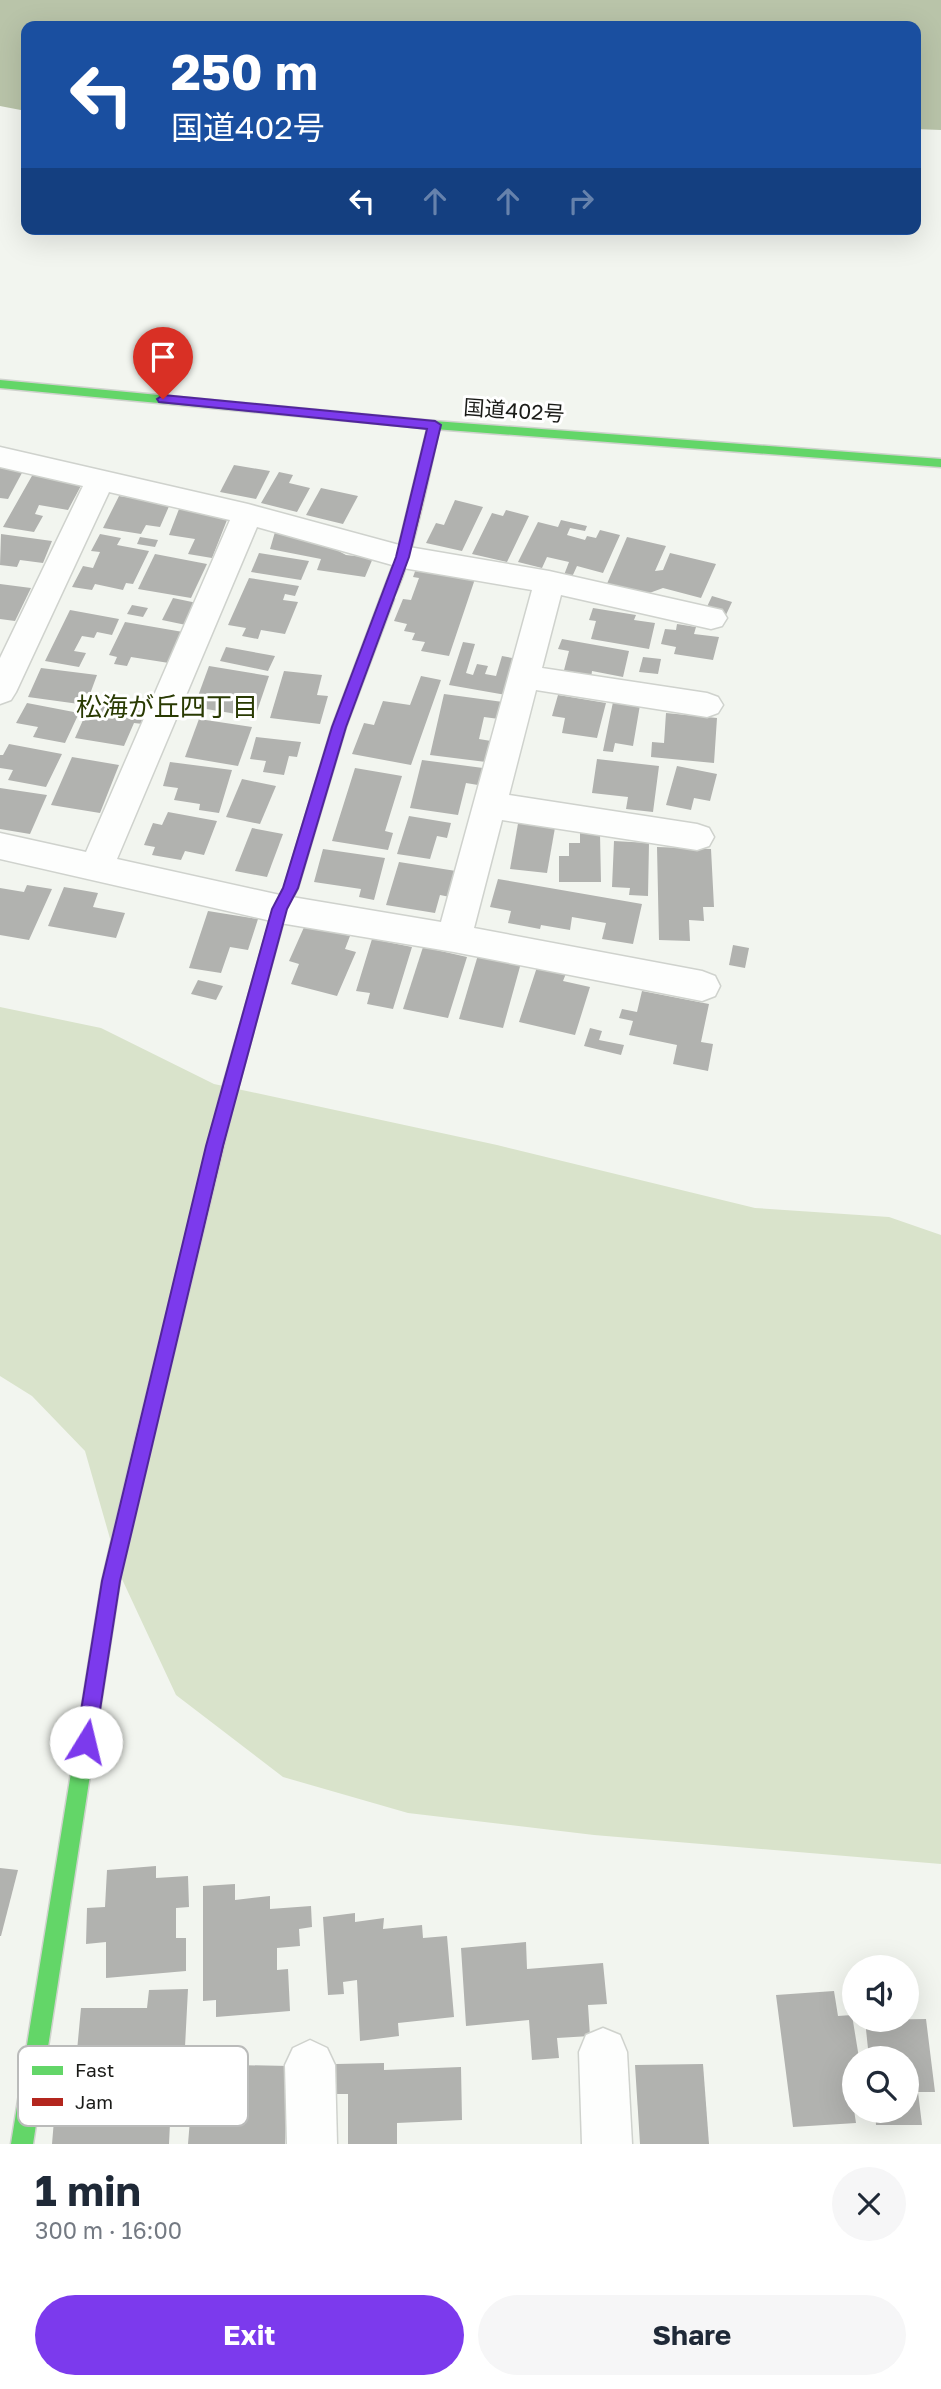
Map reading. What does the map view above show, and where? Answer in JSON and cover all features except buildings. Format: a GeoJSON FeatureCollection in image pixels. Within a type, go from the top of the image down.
{"type":"FeatureCollection","features":[{"type":"Feature","properties":{"kind":"main road","name":"国道402号"},"geometry":{"type":"LineString","coordinates":[[0,384],[435,425],[941,463]]}},
{"type":"Feature","properties":{"kind":"main road"},"geometry":{"type":"LineString","coordinates":[[37,2046],[111,1581],[214,1146],[279,909],[291,888],[339,727],[402,557],[435,425]]}},
{"type":"Feature","properties":{"kind":"main road"},"geometry":{"type":"LineString","coordinates":[[22,2144],[25,2126]]}},
{"type":"Feature","properties":{"kind":"street"},"geometry":{"type":"LineString","coordinates":[[0,457],[248,514],[402,557],[549,582],[711,618]]}},
{"type":"Feature","properties":{"kind":"street"},"geometry":{"type":"LineString","coordinates":[[0,692],[100,480]]}},
{"type":"Feature","properties":{"kind":"street"},"geometry":{"type":"LineString","coordinates":[[97,866],[248,514]]}},
{"type":"Feature","properties":{"kind":"street"},"geometry":{"type":"LineString","coordinates":[[454,938],[549,582]]}},
{"type":"Feature","properties":{"kind":"street"},"geometry":{"type":"LineString","coordinates":[[524,677],[708,705]]}},
{"type":"Feature","properties":{"kind":"street"},"geometry":{"type":"LineString","coordinates":[[490,805],[697,837]]}},
{"type":"Feature","properties":{"kind":"street"},"geometry":{"type":"LineString","coordinates":[[0,846],[279,909],[454,938],[702,986]]}},
{"type":"Feature","properties":{"kind":"street"},"geometry":{"type":"LineString","coordinates":[[603,2052],[607,2144]]}},
{"type":"Feature","properties":{"kind":"street"},"geometry":{"type":"LineString","coordinates":[[310,2065],[312,2144]]}},
{"type":"Feature","properties":{"kind":"street"},"geometry":{"type":"LineString","coordinates":[[0,2143],[5,2144]]}},
{"type":"Feature","properties":{"kind":"shaded area"},"geometry":{"type":"Polygon","coordinates":[[[0,0],[941,0],[941,130],[921,129],[921,21],[21,21],[21,110],[0,106],[0,0]]]}},
{"type":"Feature","properties":{"kind":"shaded area"},"geometry":{"type":"Polygon","coordinates":[[[0,1007],[101,1028],[214,1084],[497,1145],[755,1208],[889,1217],[941,1235],[941,1864],[594,1835],[408,1813],[283,1777],[176,1695],[121,1577],[85,1451],[32,1396],[0,1376],[0,1007]]]}},
{"type":"Feature","properties":{"kind":"traffic: fast"},"geometry":{"type":"LineString","coordinates":[[0,384],[434,425],[941,463]]}},
{"type":"Feature","properties":{"kind":"traffic: fast"},"geometry":{"type":"LineString","coordinates":[[227,1099],[280,909],[291,888],[339,727],[387,599]]}},
{"type":"Feature","properties":{"kind":"traffic: fast"},"geometry":{"type":"LineString","coordinates":[[37,2046],[111,1581],[143,1445]]}},
{"type":"Feature","properties":{"kind":"traffic: fast"},"geometry":{"type":"LineString","coordinates":[[22,2144],[25,2126]]}},
{"type":"Feature","properties":{"kind":"traffic: jam"},"geometry":{"type":"LineString","coordinates":[[387,599],[403,557],[434,425]]}},
{"type":"Feature","properties":{"kind":"traffic: jam"},"geometry":{"type":"LineString","coordinates":[[143,1445],[227,1099]]}},
{"type":"Feature","properties":{"kind":"district","name":"松海が丘四丁目"},"geometry":{"type":"Point","coordinates":[167,706]}},
{"type":"Feature","properties":{"kind":"route"},"geometry":{"type":"LineString","coordinates":[[86,1742],[111,1581],[214,1146],[279,909],[291,888],[339,727],[402,557],[435,425],[163,399]]}}]}
